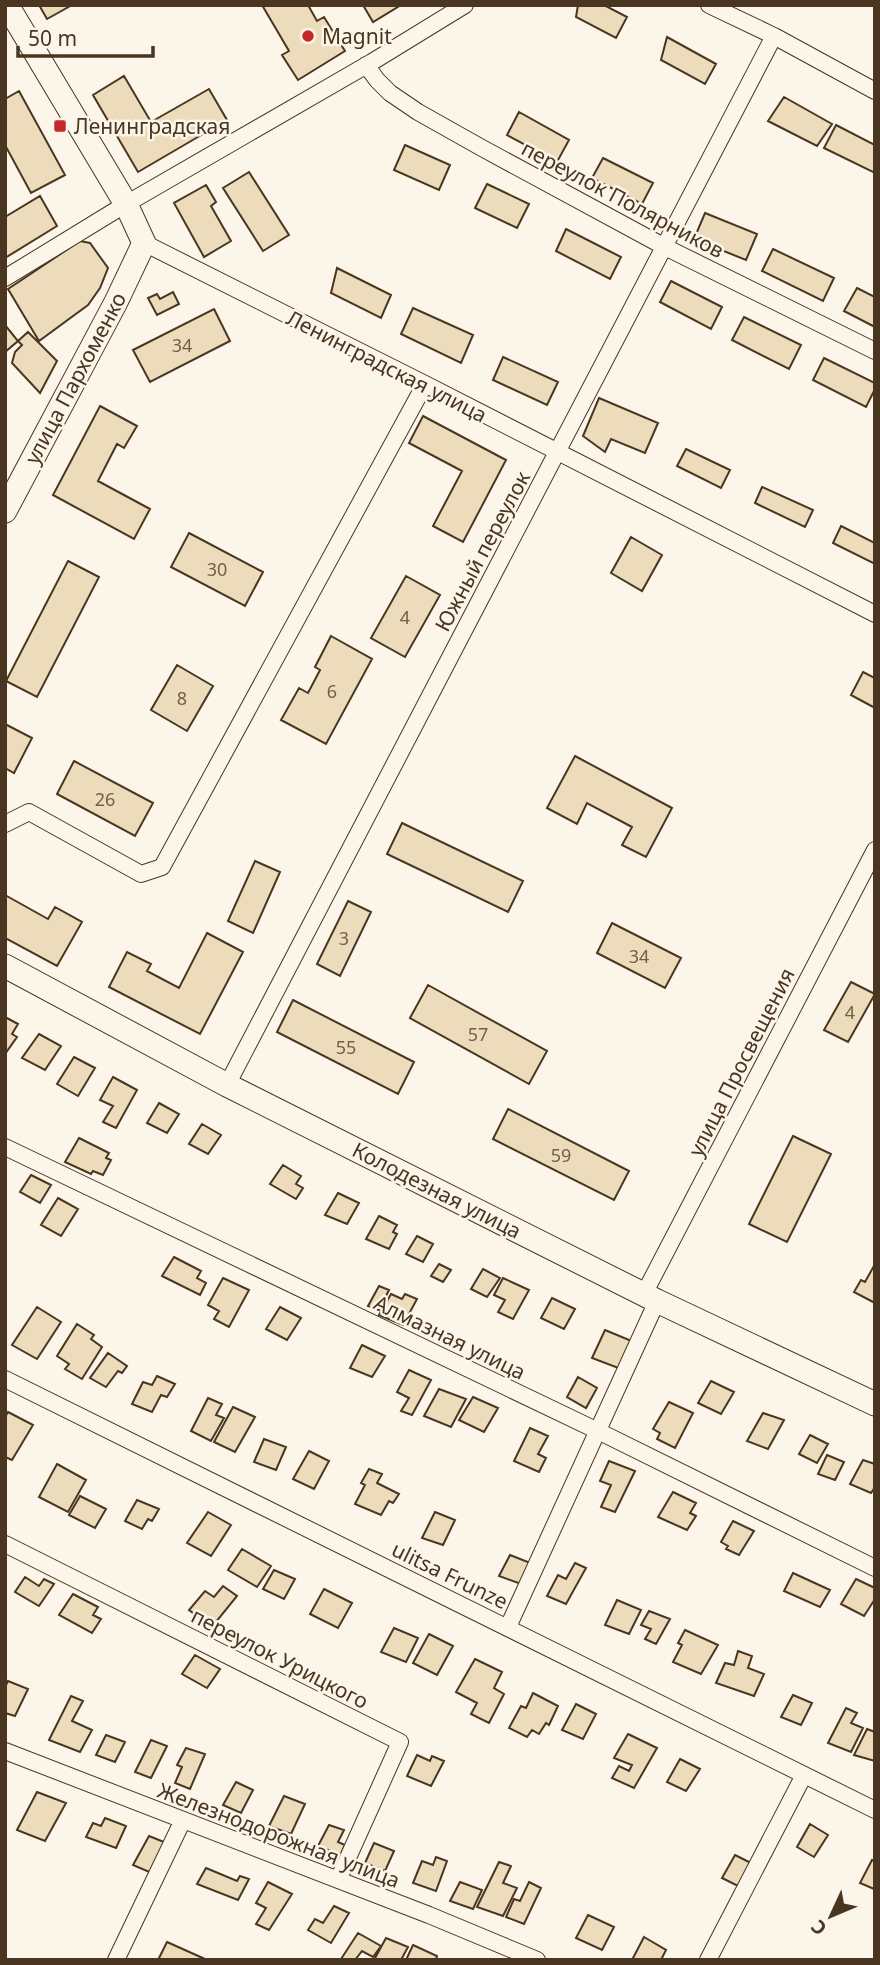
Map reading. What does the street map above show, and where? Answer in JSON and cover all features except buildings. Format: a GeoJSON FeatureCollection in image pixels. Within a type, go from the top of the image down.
{"type":"FeatureCollection","features":[{"type":"Feature","properties":{"kind":"main road"},"geometry":{"type":"LineString","coordinates":[[7,5],[126,204],[144,243]]}},
{"type":"Feature","properties":{"kind":"main road","name":"улица Пархоменко"},"geometry":{"type":"LineString","coordinates":[[5,511],[116,302],[144,243]]}},
{"type":"Feature","properties":{"kind":"main road","name":"Колодезная улица"},"geometry":{"type":"LineString","coordinates":[[5,966],[227,1085],[650,1298],[875,1404]]}},
{"type":"Feature","properties":{"kind":"street"},"geometry":{"type":"LineString","coordinates":[[5,278],[465,5]]}},
{"type":"Feature","properties":{"kind":"street"},"geometry":{"type":"LineString","coordinates":[[709,5],[774,36],[875,91]]}},
{"type":"Feature","properties":{"kind":"street","name":"Южный переулок"},"geometry":{"type":"LineString","coordinates":[[227,1085],[774,36]]}},
{"type":"Feature","properties":{"kind":"street","name":"переулок Полярников"},"geometry":{"type":"LineString","coordinates":[[366,65],[390,93],[418,112],[664,247],[875,351]]}},
{"type":"Feature","properties":{"kind":"street","name":"Ленинградская улица"},"geometry":{"type":"LineString","coordinates":[[144,243],[875,614]]}},
{"type":"Feature","properties":{"kind":"street"},"geometry":{"type":"LineString","coordinates":[[5,824],[29,812],[141,874],[162,867],[425,384]]}},
{"type":"Feature","properties":{"kind":"street","name":"улица Просвещения"},"geometry":{"type":"LineString","coordinates":[[508,1627],[598,1431],[650,1298],[875,850]]}},
{"type":"Feature","properties":{"kind":"street","name":"Алмазная улица"},"geometry":{"type":"LineString","coordinates":[[5,1147],[875,1567]]}},
{"type":"Feature","properties":{"kind":"street","name":"ulitsa Frunze"},"geometry":{"type":"LineString","coordinates":[[5,1379],[875,1810]]}},
{"type":"Feature","properties":{"kind":"street","name":"переулок Урицкого"},"geometry":{"type":"LineString","coordinates":[[5,1544],[400,1742],[338,1880]]}},
{"type":"Feature","properties":{"kind":"street","name":"Железнодорожная улица"},"geometry":{"type":"LineString","coordinates":[[5,1751],[429,1915],[537,1960]]}},
{"type":"Feature","properties":{"kind":"street"},"geometry":{"type":"LineString","coordinates":[[708,1960],[804,1775]]}},
{"type":"Feature","properties":{"kind":"street"},"geometry":{"type":"LineString","coordinates":[[116,1960],[183,1820]]}},
{"type":"Feature","properties":{"kind":"place","name":"Magnit"},"geometry":{"type":"Point","coordinates":[308,36]}},
{"type":"Feature","properties":{"kind":"place","name":"Ленинградская"},"geometry":{"type":"Point","coordinates":[60,126]}}]}
